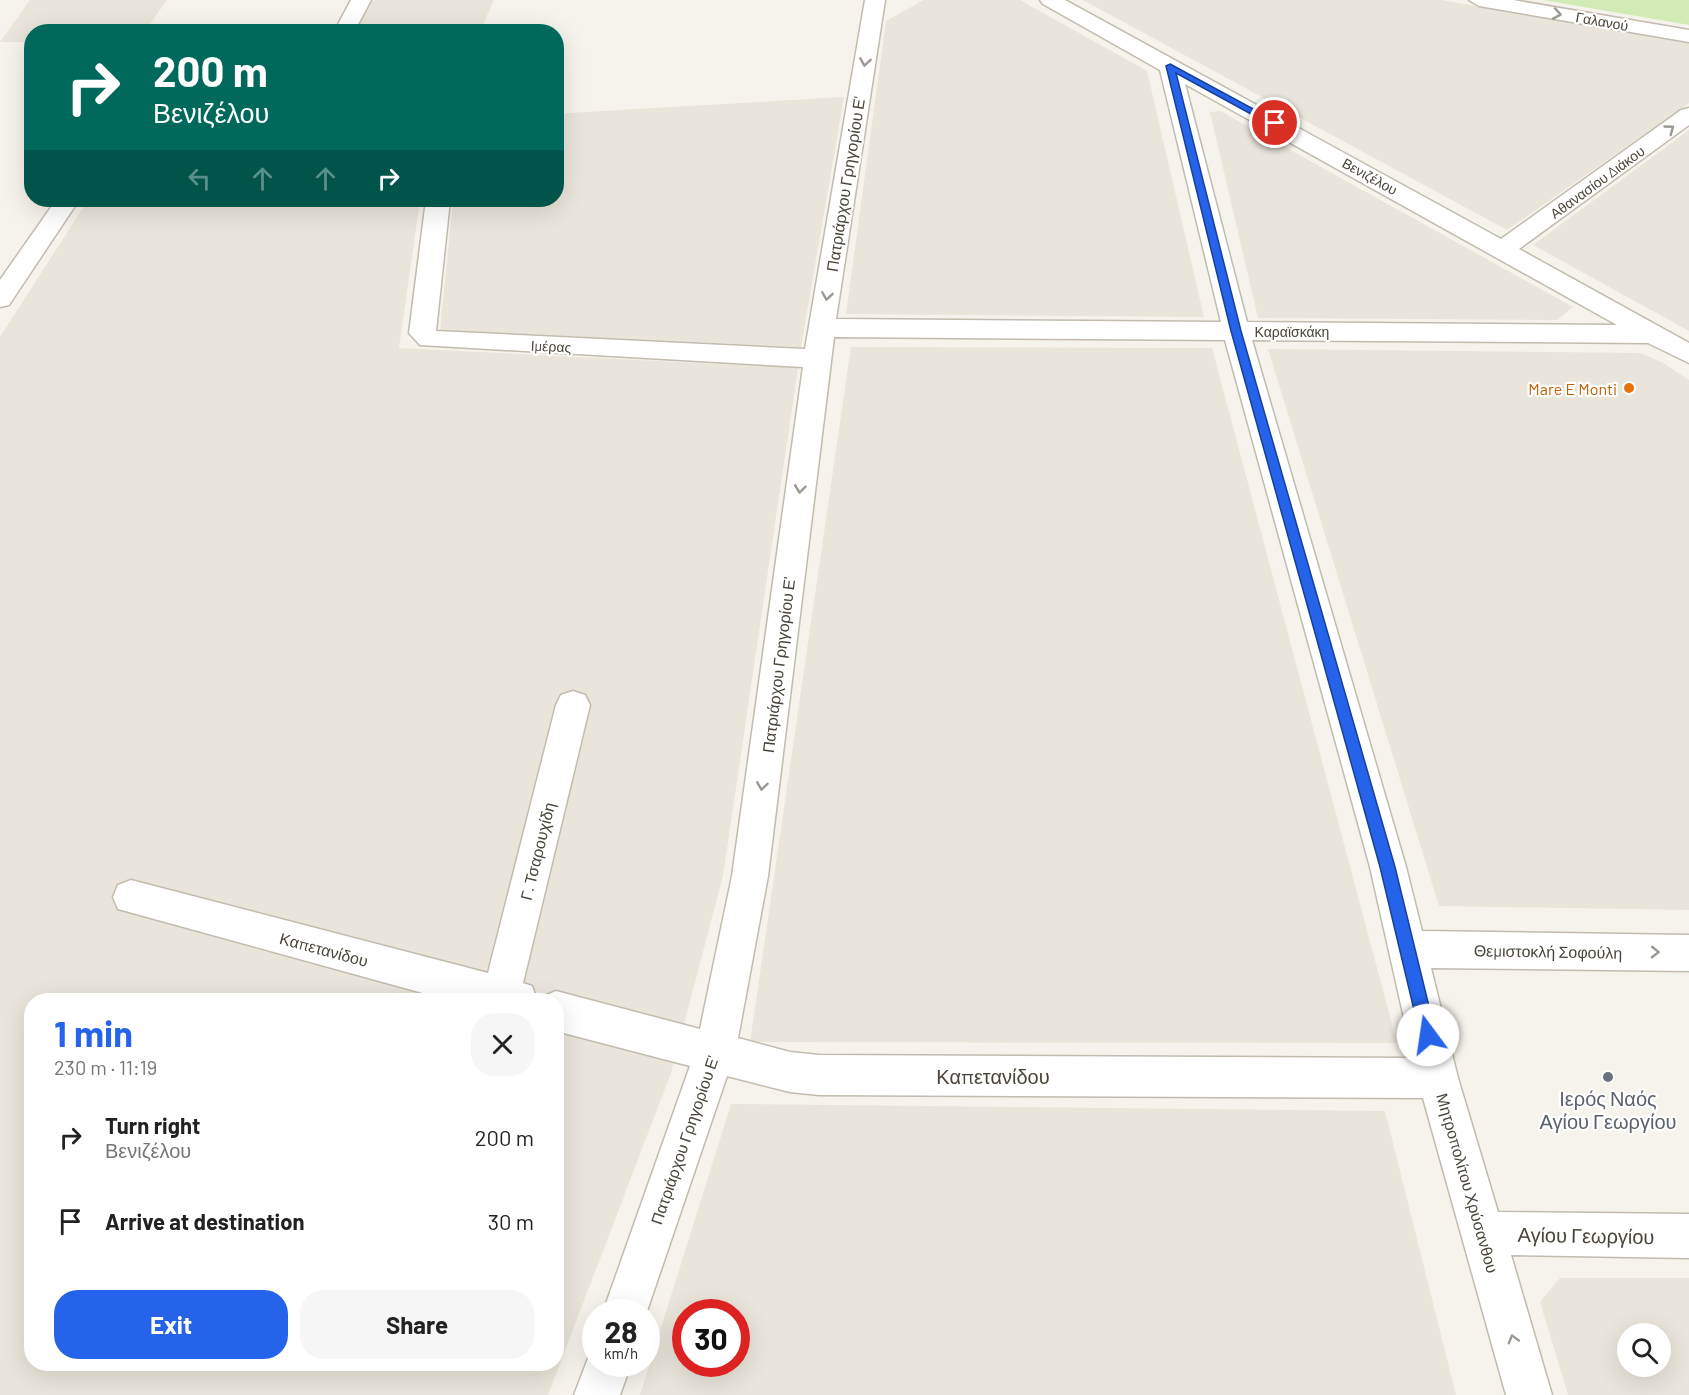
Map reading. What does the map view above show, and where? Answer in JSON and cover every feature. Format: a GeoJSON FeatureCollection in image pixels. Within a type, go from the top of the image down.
{"type":"FeatureCollection","features":[{"type":"Feature","properties":{"kind":"street"},"geometry":{"type":"LineString","coordinates":[[349,24],[361,0]]}},
{"type":"Feature","properties":{"kind":"street","name":"Βενιζέλου"},"geometry":{"type":"LineString","coordinates":[[1050,0],[1504,249],[1689,354]]}},
{"type":"Feature","properties":{"kind":"street","name":"Γαλανού"},"geometry":{"type":"LineString","coordinates":[[1479,0],[1689,36]]}},
{"type":"Feature","properties":{"kind":"street","name":"Πατριάρχου Γρηγορίου Ε'"},"geometry":{"type":"LineString","coordinates":[[630,1299],[715,1053],[750,876],[817,359],[877,1]]}},
{"type":"Feature","properties":{"kind":"street","name":"Μητροπολίτου Χρύσανθου"},"geometry":{"type":"LineString","coordinates":[[1170,66],[1236,331],[1384,855],[1438,1078],[1529,1395]]}},
{"type":"Feature","properties":{"kind":"street","name":"Αθανασίου Διάκου"},"geometry":{"type":"LineString","coordinates":[[1504,249],[1689,115]]}},
{"type":"Feature","properties":{"kind":"street"},"geometry":{"type":"LineString","coordinates":[[0,299],[62,207]]}},
{"type":"Feature","properties":{"kind":"street","name":"Ιμέρας"},"geometry":{"type":"LineString","coordinates":[[437,207],[422,333],[429,339],[817,359]]}},
{"type":"Feature","properties":{"kind":"street","name":"Καραϊσκάκη"},"geometry":{"type":"LineString","coordinates":[[822,328],[1654,334]]}},
{"type":"Feature","properties":{"kind":"street","name":"Γ. Τσαρουχίδη"},"geometry":{"type":"LineString","coordinates":[[510,993],[573,705]]}},
{"type":"Feature","properties":{"kind":"street","name":"Καπετανίδου"},"geometry":{"type":"LineString","coordinates":[[131,897],[490,993]]}},
{"type":"Feature","properties":{"kind":"street","name":"Θεμιστοκλή Σοφούλη"},"geometry":{"type":"LineString","coordinates":[[1407,949],[1689,953]]}},
{"type":"Feature","properties":{"kind":"street","name":"Καπετανίδου"},"geometry":{"type":"LineString","coordinates":[[564,1013],[789,1072],[819,1076],[1438,1078]]}},
{"type":"Feature","properties":{"kind":"street","name":"Αγίου Γεωργίου"},"geometry":{"type":"LineString","coordinates":[[1483,1233],[1689,1236]]}},
{"type":"Feature","properties":{"kind":"street"},"geometry":{"type":"LineString","coordinates":[[597,1395],[603,1377]]}},
{"type":"Feature","properties":{"kind":"shaded area"},"geometry":{"type":"Polygon","coordinates":[[[30,0],[167,0],[150,24],[24,24],[24,42],[0,42],[30,0]]]}},
{"type":"Feature","properties":{"kind":"shaded area"},"geometry":{"type":"Polygon","coordinates":[[[373,0],[494,0],[483,24],[360,24],[373,0]]]}},
{"type":"Feature","properties":{"kind":"shaded area"},"geometry":{"type":"Polygon","coordinates":[[[924,0],[1020,0],[1147,71],[1204,317],[846,314],[886,21],[924,0]]]}},
{"type":"Feature","properties":{"kind":"shaded area"},"geometry":{"type":"Polygon","coordinates":[[[1083,0],[1441,0],[1689,43],[1689,103],[1507,230],[1083,0]]]}},
{"type":"Feature","properties":{"kind":"shaded area"},"geometry":{"type":"Polygon","coordinates":[[[844,97],[801,347],[440,330],[452,207],[564,207],[564,114],[844,97]]]}},
{"type":"Feature","properties":{"kind":"shaded area"},"geometry":{"type":"Polygon","coordinates":[[[1220,111],[1573,307],[1557,320],[1258,318],[1210,112],[1220,111]]]}},
{"type":"Feature","properties":{"kind":"shaded area"},"geometry":{"type":"Polygon","coordinates":[[[1689,130],[1689,331],[1533,245],[1689,130]]]}},
{"type":"Feature","properties":{"kind":"shaded area"},"geometry":{"type":"Polygon","coordinates":[[[84,207],[419,207],[399,348],[798,368],[723,876],[671,1073],[585,1299],[582,1299],[582,1306],[564,1353],[564,993],[24,993],[24,1371],[557,1371],[548,1395],[0,1395],[0,337],[84,207]]]}},
{"type":"Feature","properties":{"kind":"shaded area"},"geometry":{"type":"Polygon","coordinates":[[[851,347],[1212,348],[1397,1043],[750,1042],[851,347]]]}},
{"type":"Feature","properties":{"kind":"shaded area"},"geometry":{"type":"Polygon","coordinates":[[[1268,349],[1641,353],[1663,363],[1689,380],[1689,910],[1439,906],[1268,349]]]}},
{"type":"Feature","properties":{"kind":"shaded area"},"geometry":{"type":"Polygon","coordinates":[[[731,1104],[1385,1111],[1456,1395],[640,1395],[646,1377],[660,1377],[660,1331],[731,1104]]]}},
{"type":"Feature","properties":{"kind":"shaded area"},"geometry":{"type":"Polygon","coordinates":[[[1560,1278],[1689,1278],[1689,1395],[1568,1395],[1540,1302],[1560,1278]]]}},
{"type":"Feature","properties":{"kind":"green space"},"geometry":{"type":"Polygon","coordinates":[[[1543,0],[1689,0],[1689,25],[1543,0]]]}},
{"type":"Feature","properties":{"kind":"place","name":"Mare E Monti"},"geometry":{"type":"Point","coordinates":[1629,388]}},
{"type":"Feature","properties":{"kind":"place","name":"Ιερός Ναός Αγίου Γεωργίου"},"geometry":{"type":"Point","coordinates":[1608,1077]}},
{"type":"Feature","properties":{"kind":"route"},"geometry":{"type":"LineString","coordinates":[[1275,123],[1170,66],[1236,331],[1388,867],[1428,1035]]}}]}
